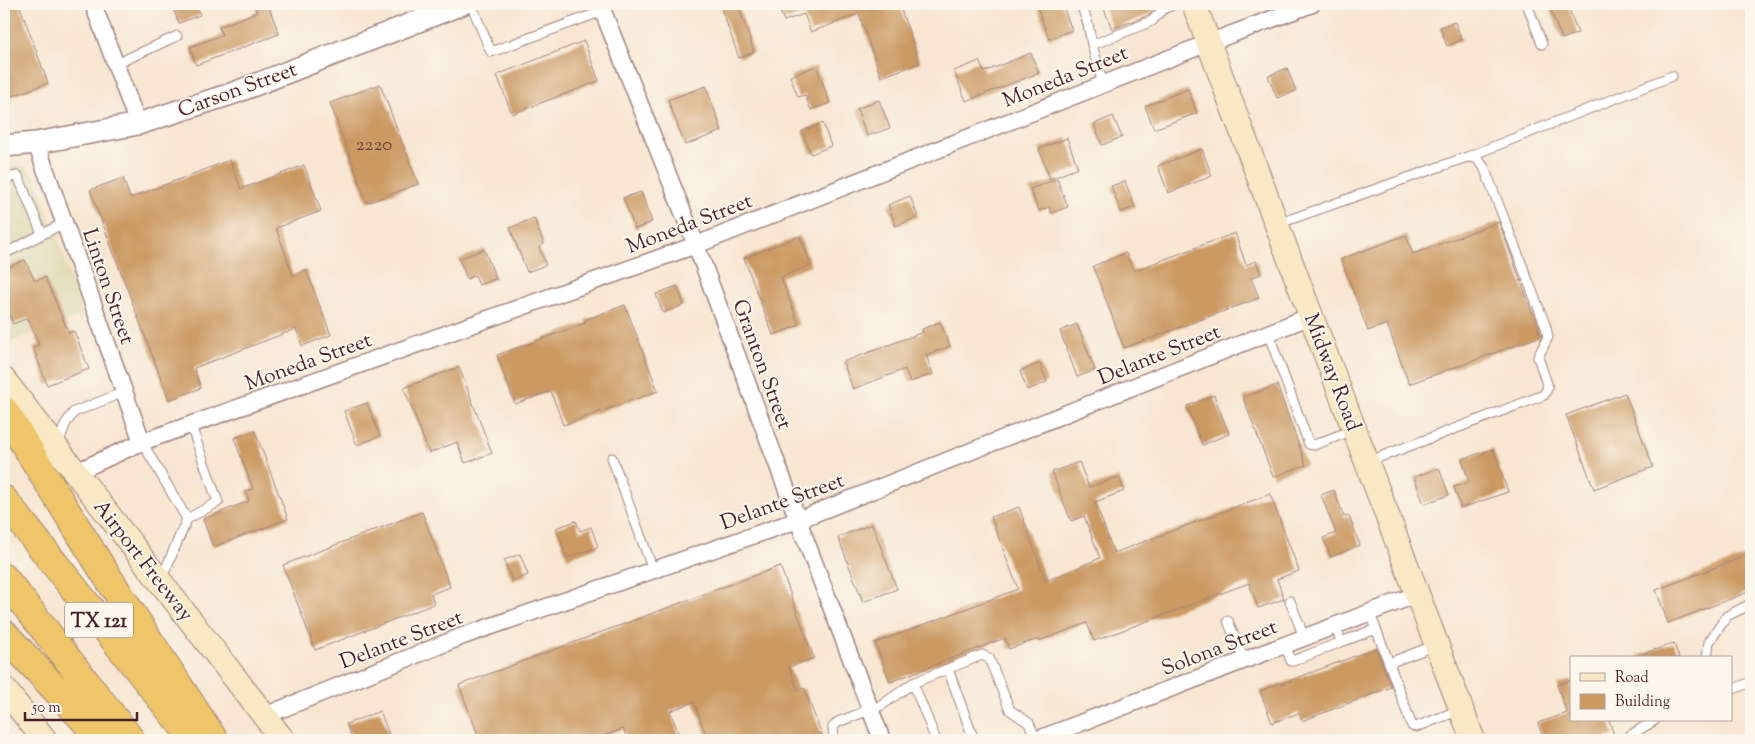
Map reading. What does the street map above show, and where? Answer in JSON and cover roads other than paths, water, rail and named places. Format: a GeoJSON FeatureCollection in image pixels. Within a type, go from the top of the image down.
{"type":"FeatureCollection","features":[{"type":"Feature","properties":{"kind":"highway"},"geometry":{"type":"LineString","coordinates":[[4,411],[103,570],[214,740]]}},
{"type":"Feature","properties":{"kind":"highway","name":"TX 121"},"geometry":{"type":"LineString","coordinates":[[4,500],[194,740]]}},
{"type":"Feature","properties":{"kind":"highway","name":"TX 121"},"geometry":{"type":"LineString","coordinates":[[4,578],[131,740]]}},
{"type":"Feature","properties":{"kind":"highway"},"geometry":{"type":"LineString","coordinates":[[4,634],[103,740]]}},
{"type":"Feature","properties":{"kind":"main road","name":"Midway Road"},"geometry":{"type":"LineString","coordinates":[[1194,4],[1473,740]]}},
{"type":"Feature","properties":{"kind":"main road","name":"Airport Freeway"},"geometry":{"type":"LineString","coordinates":[[4,380],[283,740]]}},
{"type":"Feature","properties":{"kind":"main road"},"geometry":{"type":"LineString","coordinates":[[4,689],[45,740]]}},
{"type":"Feature","properties":{"kind":"street"},"geometry":{"type":"LineString","coordinates":[[93,4],[138,124]]}},
{"type":"Feature","properties":{"kind":"street","name":"Moneda Street"},"geometry":{"type":"LineString","coordinates":[[76,472],[142,442],[696,245],[1208,43],[1312,4]]}},
{"type":"Feature","properties":{"kind":"street","name":"Carson Street"},"geometry":{"type":"LineString","coordinates":[[4,146],[36,143],[138,124],[234,93],[459,5]]}},
{"type":"Feature","properties":{"kind":"street","name":"Granton Street"},"geometry":{"type":"LineString","coordinates":[[601,8],[696,245],[882,740]]}},
{"type":"Feature","properties":{"kind":"street","name":"Linton Street"},"geometry":{"type":"LineString","coordinates":[[36,143],[142,442]]}},
{"type":"Feature","properties":{"kind":"street","name":"Delante Street"},"geometry":{"type":"LineString","coordinates":[[264,716],[463,636],[798,520],[1311,316]]}},
{"type":"Feature","properties":{"kind":"street","name":"Solona Street"},"geometry":{"type":"LineString","coordinates":[[1036,740],[1418,594]]}},
{"type":"Feature","properties":{"kind":"lane"},"geometry":{"type":"LineString","coordinates":[[1081,4],[1104,84]]}},
{"type":"Feature","properties":{"kind":"lane"},"geometry":{"type":"LineString","coordinates":[[1092,45],[1152,21],[1162,10],[1174,4]]}},
{"type":"Feature","properties":{"kind":"lane"},"geometry":{"type":"LineString","coordinates":[[1526,4],[1542,44]]}},
{"type":"Feature","properties":{"kind":"lane"},"geometry":{"type":"LineString","coordinates":[[459,5],[491,52],[601,8]]}},
{"type":"Feature","properties":{"kind":"lane"},"geometry":{"type":"LineString","coordinates":[[116,64],[177,36]]}},
{"type":"Feature","properties":{"kind":"lane"},"geometry":{"type":"LineString","coordinates":[[1277,224],[1467,157],[1672,76]]}},
{"type":"Feature","properties":{"kind":"lane"},"geometry":{"type":"LineString","coordinates":[[1367,462],[1544,395],[1548,388],[1538,357],[1548,337],[1546,327],[1484,167],[1476,158],[1467,157]]}},
{"type":"Feature","properties":{"kind":"lane"},"geometry":{"type":"LineString","coordinates":[[4,178],[18,176],[42,234]]}},
{"type":"Feature","properties":{"kind":"lane"},"geometry":{"type":"LineString","coordinates":[[4,254],[64,223]]}},
{"type":"Feature","properties":{"kind":"lane"},"geometry":{"type":"LineString","coordinates":[[1268,333],[1309,444],[1314,445],[1355,430]]}},
{"type":"Feature","properties":{"kind":"lane"},"geometry":{"type":"LineString","coordinates":[[57,448],[66,423],[72,414],[124,392]]}},
{"type":"Feature","properties":{"kind":"lane"},"geometry":{"type":"LineString","coordinates":[[160,581],[187,519],[218,502],[191,426]]}},
{"type":"Feature","properties":{"kind":"lane"},"geometry":{"type":"LineString","coordinates":[[142,442],[187,519]]}},
{"type":"Feature","properties":{"kind":"lane"},"geometry":{"type":"LineString","coordinates":[[612,458],[653,570]]}},
{"type":"Feature","properties":{"kind":"lane"},"geometry":{"type":"LineString","coordinates":[[1290,601],[1304,637]]}},
{"type":"Feature","properties":{"kind":"lane"},"geometry":{"type":"LineString","coordinates":[[1707,656],[1708,642],[1727,616],[1751,604]]}},
{"type":"Feature","properties":{"kind":"lane"},"geometry":{"type":"LineString","coordinates":[[1369,612],[1412,726],[1416,727],[1462,709]]}},
{"type":"Feature","properties":{"kind":"lane"},"geometry":{"type":"LineString","coordinates":[[1228,621],[1244,660]]}},
{"type":"Feature","properties":{"kind":"lane"},"geometry":{"type":"LineString","coordinates":[[1335,625],[1342,642]]}},
{"type":"Feature","properties":{"kind":"lane"},"geometry":{"type":"LineString","coordinates":[[1285,645],[1293,661],[1376,629]]}},
{"type":"Feature","properties":{"kind":"lane"},"geometry":{"type":"LineString","coordinates":[[1389,663],[1437,645]]}},
{"type":"Feature","properties":{"kind":"lane"},"geometry":{"type":"LineString","coordinates":[[834,740],[833,728],[835,724],[890,700],[913,683],[982,654],[989,658],[1010,710],[1028,723],[1036,740]]}},
{"type":"Feature","properties":{"kind":"lane"},"geometry":{"type":"LineString","coordinates":[[948,669],[974,740]]}},
{"type":"Feature","properties":{"kind":"lane"},"geometry":{"type":"LineString","coordinates":[[1732,690],[1751,682]]}},
{"type":"Feature","properties":{"kind":"lane"},"geometry":{"type":"LineString","coordinates":[[913,683],[936,740]]}},
{"type":"Feature","properties":{"kind":"lane"},"geometry":{"type":"LineString","coordinates":[[1623,740],[1652,722]]}}]}
